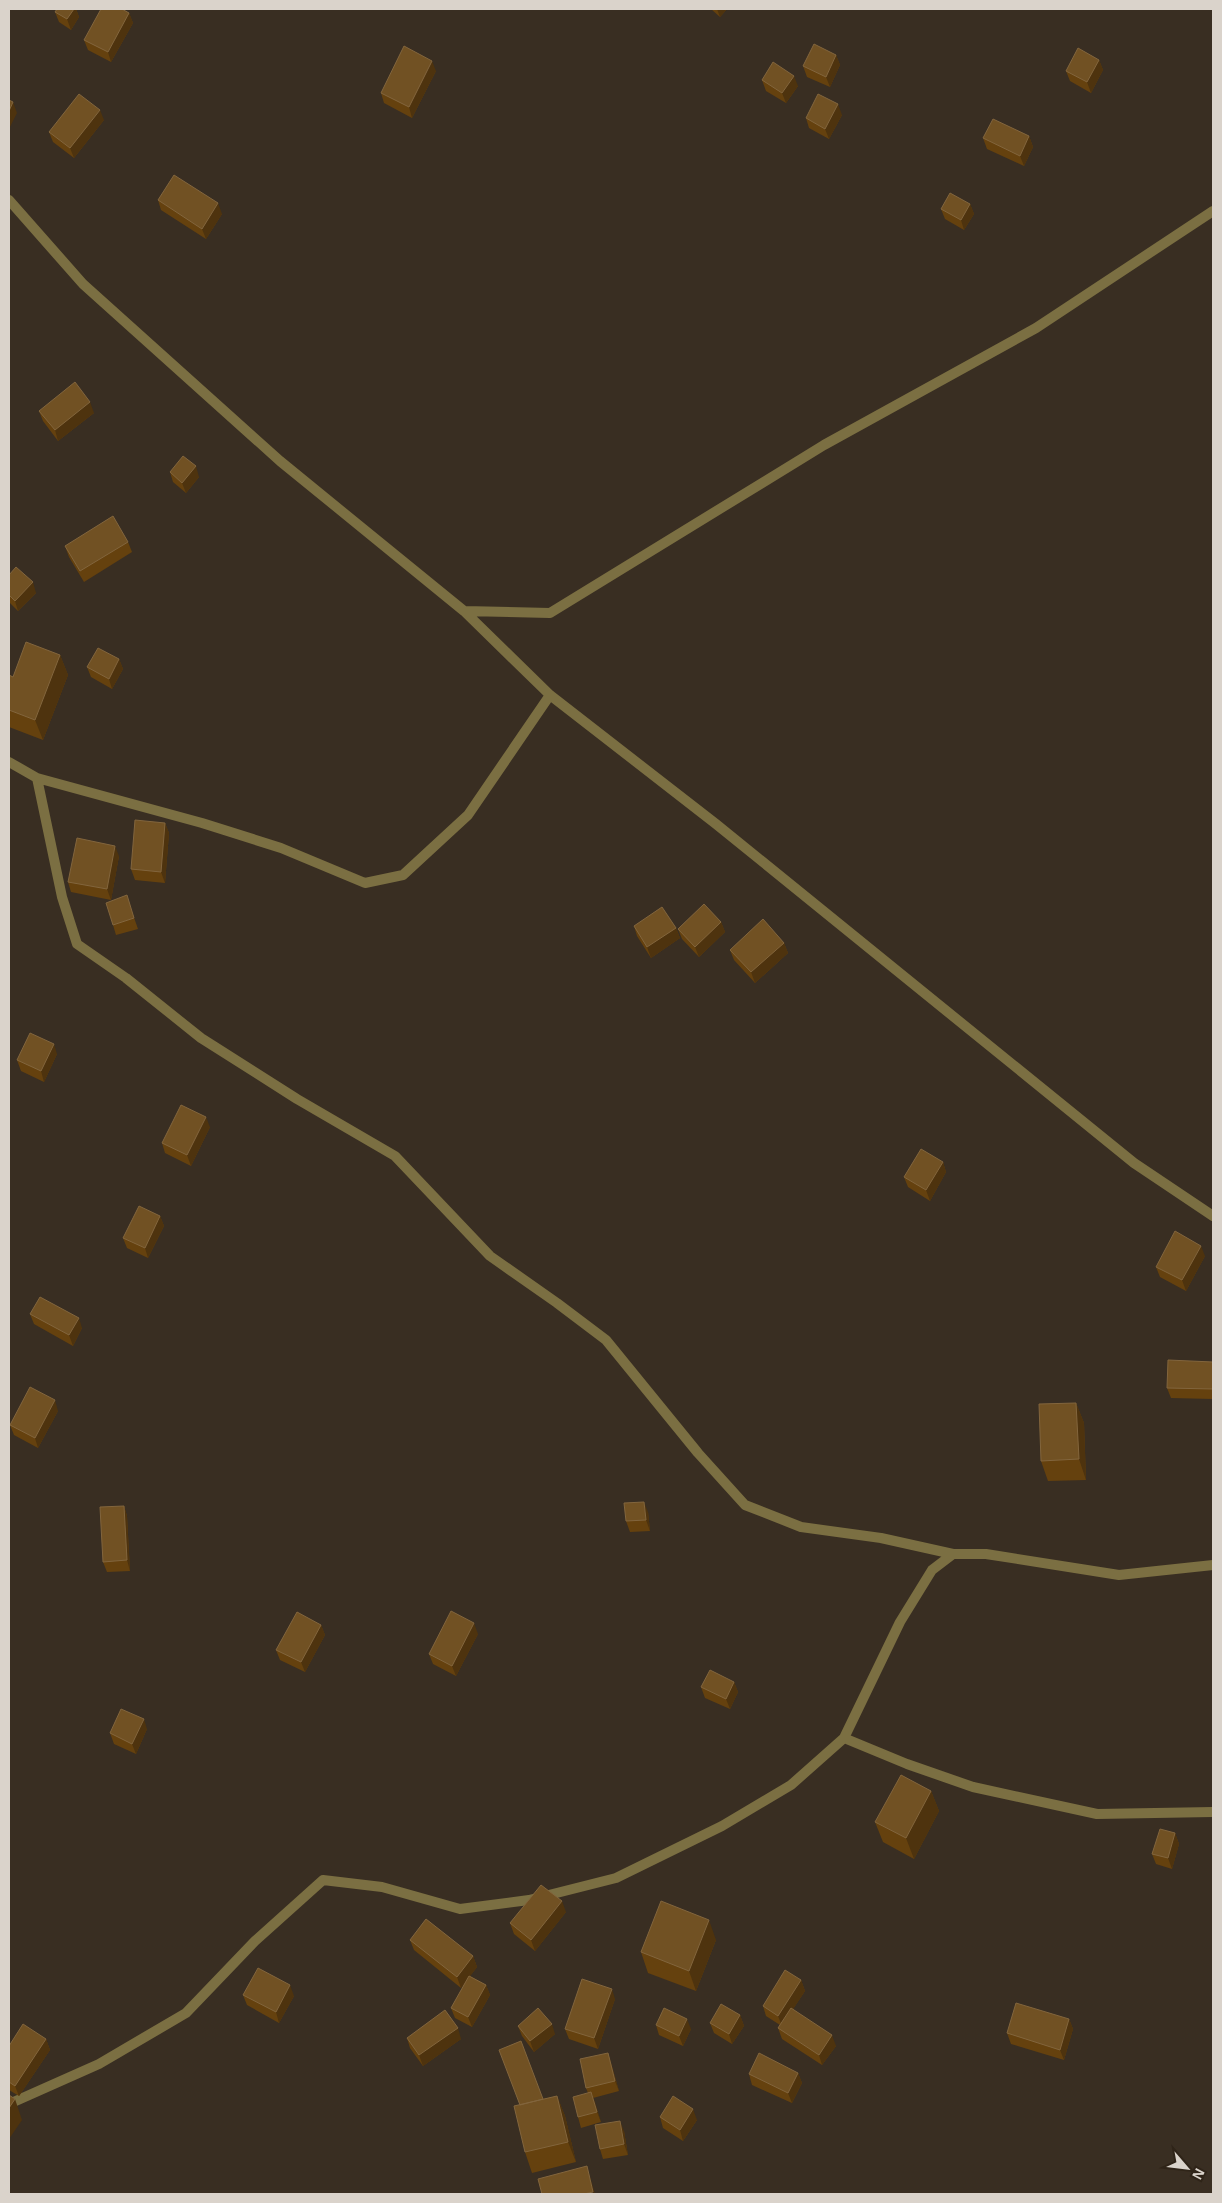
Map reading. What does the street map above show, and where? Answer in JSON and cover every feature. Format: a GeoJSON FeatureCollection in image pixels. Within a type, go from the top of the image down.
{"type":"FeatureCollection","features":[{"type":"Feature","properties":{"kind":"street"},"geometry":{"type":"LineString","coordinates":[[9,200],[83,284],[280,461],[464,611],[550,695],[716,824],[1134,1163],[1213,1216]]}},
{"type":"Feature","properties":{"kind":"street"},"geometry":{"type":"LineString","coordinates":[[464,611],[550,613],[824,445],[1036,328],[1213,212]]}},
{"type":"Feature","properties":{"kind":"street"},"geometry":{"type":"LineString","coordinates":[[9,762],[37,778],[202,822],[281,848],[365,883],[403,875],[468,815],[550,695]]}},
{"type":"Feature","properties":{"kind":"street"},"geometry":{"type":"LineString","coordinates":[[37,778],[62,897],[77,944],[126,978],[202,1038],[297,1099],[395,1156],[490,1256],[606,1340],[698,1453],[745,1505],[801,1527],[881,1538],[954,1554],[986,1554],[1120,1575],[1213,1565]]}},
{"type":"Feature","properties":{"kind":"street"},"geometry":{"type":"LineString","coordinates":[[9,2104],[99,2064],[186,2013],[255,1941],[323,1880],[382,1887],[460,1909],[529,1900],[616,1878],[722,1826],[791,1785],[844,1738],[900,1622],[932,1570],[954,1554]]}},
{"type":"Feature","properties":{"kind":"street"},"geometry":{"type":"LineString","coordinates":[[844,1738],[906,1764],[973,1787],[1097,1814],[1213,1812]]}},
{"type":"Feature","properties":{"kind":"building"},"geometry":{"type":"Polygon","coordinates":[[[57,9],[74,9],[67,19],[55,12],[57,9]]]}},
{"type":"Feature","properties":{"kind":"building"},"geometry":{"type":"Polygon","coordinates":[[[101,9],[122,9],[129,13],[108,52],[84,40],[101,9]]]}},
{"type":"Feature","properties":{"kind":"building"},"geometry":{"type":"Polygon","coordinates":[[[814,44],[836,55],[826,77],[803,66],[814,44]]]}},
{"type":"Feature","properties":{"kind":"building"},"geometry":{"type":"Polygon","coordinates":[[[404,46],[432,61],[409,107],[381,93],[404,46]]]}},
{"type":"Feature","properties":{"kind":"building"},"geometry":{"type":"Polygon","coordinates":[[[1078,48],[1099,60],[1087,82],[1066,71],[1078,48]]]}},
{"type":"Feature","properties":{"kind":"building"},"geometry":{"type":"Polygon","coordinates":[[[773,62],[794,76],[782,93],[762,80],[773,62]]]}},
{"type":"Feature","properties":{"kind":"building"},"geometry":{"type":"Polygon","coordinates":[[[79,94],[100,110],[70,148],[49,132],[79,94]]]}},
{"type":"Feature","properties":{"kind":"building"},"geometry":{"type":"Polygon","coordinates":[[[818,94],[838,104],[825,129],[806,118],[818,94]]]}},
{"type":"Feature","properties":{"kind":"building"},"geometry":{"type":"Polygon","coordinates":[[[9,100],[13,102],[9,111],[9,100]]]}},
{"type":"Feature","properties":{"kind":"building"},"geometry":{"type":"Polygon","coordinates":[[[993,119],[1029,136],[1020,156],[983,138],[993,119]]]}},
{"type":"Feature","properties":{"kind":"building"},"geometry":{"type":"Polygon","coordinates":[[[174,175],[218,203],[202,229],[158,200],[174,175]]]}},
{"type":"Feature","properties":{"kind":"building"},"geometry":{"type":"Polygon","coordinates":[[[950,193],[970,204],[961,220],[941,209],[950,193]]]}},
{"type":"Feature","properties":{"kind":"building"},"geometry":{"type":"Polygon","coordinates":[[[75,382],[90,402],[55,430],[39,411],[75,382]]]}},
{"type":"Feature","properties":{"kind":"building"},"geometry":{"type":"Polygon","coordinates":[[[183,456],[196,466],[182,483],[170,472],[183,456]]]}},
{"type":"Feature","properties":{"kind":"building"},"geometry":{"type":"Polygon","coordinates":[[[113,516],[128,542],[80,571],[65,546],[113,516]]]}},
{"type":"Feature","properties":{"kind":"building"},"geometry":{"type":"Polygon","coordinates":[[[16,567],[33,582],[15,601],[9,595],[9,575],[16,567]]]}},
{"type":"Feature","properties":{"kind":"building"},"geometry":{"type":"Polygon","coordinates":[[[26,642],[60,655],[35,720],[9,710],[9,675],[13,677],[26,642]]]}},
{"type":"Feature","properties":{"kind":"building"},"geometry":{"type":"Polygon","coordinates":[[[98,648],[119,659],[109,679],[87,667],[98,648]]]}},
{"type":"Feature","properties":{"kind":"building"},"geometry":{"type":"Polygon","coordinates":[[[135,820],[165,823],[161,872],[131,869],[135,820]]]}},
{"type":"Feature","properties":{"kind":"building"},"geometry":{"type":"Polygon","coordinates":[[[77,838],[115,846],[107,889],[68,882],[77,838]]]}},
{"type":"Feature","properties":{"kind":"building"},"geometry":{"type":"Polygon","coordinates":[[[127,895],[134,918],[113,925],[106,903],[127,895]]]}},
{"type":"Feature","properties":{"kind":"building"},"geometry":{"type":"Polygon","coordinates":[[[704,904],[721,922],[695,947],[678,929],[704,904]]]}},
{"type":"Feature","properties":{"kind":"building"},"geometry":{"type":"Polygon","coordinates":[[[662,907],[676,928],[647,947],[634,926],[662,907]]]}},
{"type":"Feature","properties":{"kind":"building"},"geometry":{"type":"Polygon","coordinates":[[[763,919],[784,943],[751,972],[730,950],[763,919]]]}},
{"type":"Feature","properties":{"kind":"building"},"geometry":{"type":"Polygon","coordinates":[[[30,1033],[54,1044],[41,1071],[17,1060],[30,1033]]]}},
{"type":"Feature","properties":{"kind":"building"},"geometry":{"type":"Polygon","coordinates":[[[181,1105],[206,1117],[187,1155],[162,1143],[181,1105]]]}},
{"type":"Feature","properties":{"kind":"building"},"geometry":{"type":"Polygon","coordinates":[[[921,1149],[943,1162],[926,1190],[904,1177],[921,1149]]]}},
{"type":"Feature","properties":{"kind":"building"},"geometry":{"type":"Polygon","coordinates":[[[139,1206],[160,1216],[145,1248],[123,1238],[139,1206]]]}},
{"type":"Feature","properties":{"kind":"building"},"geometry":{"type":"Polygon","coordinates":[[[1175,1231],[1201,1246],[1182,1280],[1156,1267],[1175,1231]]]}},
{"type":"Feature","properties":{"kind":"building"},"geometry":{"type":"Polygon","coordinates":[[[40,1297],[79,1318],[69,1335],[30,1314],[40,1297]]]}},
{"type":"Feature","properties":{"kind":"building"},"geometry":{"type":"Polygon","coordinates":[[[1168,1360],[1213,1362],[1213,1389],[1167,1388],[1168,1360]]]}},
{"type":"Feature","properties":{"kind":"building"},"geometry":{"type":"Polygon","coordinates":[[[30,1387],[55,1400],[35,1438],[10,1425],[30,1387]]]}},
{"type":"Feature","properties":{"kind":"building"},"geometry":{"type":"Polygon","coordinates":[[[1076,1403],[1079,1459],[1041,1461],[1039,1404],[1076,1403]]]}},
{"type":"Feature","properties":{"kind":"building"},"geometry":{"type":"Polygon","coordinates":[[[644,1502],[646,1520],[626,1521],[624,1503],[644,1502]]]}},
{"type":"Feature","properties":{"kind":"building"},"geometry":{"type":"Polygon","coordinates":[[[124,1506],[127,1560],[103,1562],[100,1507],[124,1506]]]}},
{"type":"Feature","properties":{"kind":"building"},"geometry":{"type":"Polygon","coordinates":[[[451,1611],[474,1623],[452,1666],[429,1654],[451,1611]]]}},
{"type":"Feature","properties":{"kind":"building"},"geometry":{"type":"Polygon","coordinates":[[[297,1612],[321,1625],[301,1662],[276,1650],[297,1612]]]}},
{"type":"Feature","properties":{"kind":"building"},"geometry":{"type":"Polygon","coordinates":[[[710,1670],[734,1682],[726,1699],[701,1687],[710,1670]]]}},
{"type":"Feature","properties":{"kind":"building"},"geometry":{"type":"Polygon","coordinates":[[[121,1709],[144,1719],[132,1744],[110,1733],[121,1709]]]}},
{"type":"Feature","properties":{"kind":"building"},"geometry":{"type":"Polygon","coordinates":[[[901,1775],[931,1791],[906,1838],[875,1822],[901,1775]]]}},
{"type":"Feature","properties":{"kind":"building"},"geometry":{"type":"Polygon","coordinates":[[[1160,1829],[1175,1833],[1168,1858],[1152,1854],[1160,1829]]]}},
{"type":"Feature","properties":{"kind":"building"},"geometry":{"type":"Polygon","coordinates":[[[541,1885],[562,1901],[531,1940],[510,1923],[541,1885]]]}},
{"type":"Feature","properties":{"kind":"building"},"geometry":{"type":"Polygon","coordinates":[[[661,1901],[709,1920],[689,1971],[641,1952],[661,1901]]]}},
{"type":"Feature","properties":{"kind":"building"},"geometry":{"type":"Polygon","coordinates":[[[426,1919],[473,1956],[457,1977],[410,1940],[426,1919]]]}},
{"type":"Feature","properties":{"kind":"building"},"geometry":{"type":"Polygon","coordinates":[[[258,1968],[290,1985],[276,2012],[243,1995],[258,1968]]]}},
{"type":"Feature","properties":{"kind":"building"},"geometry":{"type":"Polygon","coordinates":[[[785,1970],[801,1980],[778,2016],[763,2006],[785,1970]]]}},
{"type":"Feature","properties":{"kind":"building"},"geometry":{"type":"Polygon","coordinates":[[[469,1976],[486,1985],[468,2017],[451,2008],[469,1976]]]}},
{"type":"Feature","properties":{"kind":"building"},"geometry":{"type":"Polygon","coordinates":[[[582,1979],[612,1989],[594,2038],[565,2029],[582,1979]]]}},
{"type":"Feature","properties":{"kind":"building"},"geometry":{"type":"Polygon","coordinates":[[[1016,2003],[1069,2019],[1060,2050],[1007,2033],[1016,2003]]]}},
{"type":"Feature","properties":{"kind":"building"},"geometry":{"type":"Polygon","coordinates":[[[721,2004],[740,2015],[729,2034],[710,2023],[721,2004]]]}},
{"type":"Feature","properties":{"kind":"building"},"geometry":{"type":"Polygon","coordinates":[[[538,2008],[552,2024],[530,2041],[518,2026],[538,2008]]]}},
{"type":"Feature","properties":{"kind":"building"},"geometry":{"type":"Polygon","coordinates":[[[664,2008],[687,2019],[679,2036],[656,2025],[664,2008]]]}},
{"type":"Feature","properties":{"kind":"building"},"geometry":{"type":"Polygon","coordinates":[[[791,2008],[832,2035],[819,2055],[778,2028],[791,2008]]]}},
{"type":"Feature","properties":{"kind":"building"},"geometry":{"type":"Polygon","coordinates":[[[445,2010],[458,2028],[419,2055],[407,2038],[445,2010]]]}},
{"type":"Feature","properties":{"kind":"building"},"geometry":{"type":"Polygon","coordinates":[[[23,2024],[46,2039],[15,2086],[9,2082],[9,2046],[23,2024]]]}},
{"type":"Feature","properties":{"kind":"building"},"geometry":{"type":"Polygon","coordinates":[[[521,2041],[543,2099],[520,2105],[499,2050],[521,2041]]]}},
{"type":"Feature","properties":{"kind":"building"},"geometry":{"type":"Polygon","coordinates":[[[608,2053],[615,2081],[586,2088],[580,2059],[608,2053]]]}},
{"type":"Feature","properties":{"kind":"building"},"geometry":{"type":"Polygon","coordinates":[[[759,2053],[798,2073],[788,2093],[749,2074],[759,2053]]]}},
{"type":"Feature","properties":{"kind":"building"},"geometry":{"type":"Polygon","coordinates":[[[591,2092],[597,2112],[578,2117],[573,2097],[591,2092]]]}},
{"type":"Feature","properties":{"kind":"building"},"geometry":{"type":"Polygon","coordinates":[[[9,2095],[15,2099],[9,2108],[9,2095]]]}},
{"type":"Feature","properties":{"kind":"building"},"geometry":{"type":"Polygon","coordinates":[[[557,2096],[568,2142],[525,2152],[514,2106],[557,2096]]]}},
{"type":"Feature","properties":{"kind":"building"},"geometry":{"type":"Polygon","coordinates":[[[673,2096],[693,2109],[680,2130],[660,2117],[673,2096]]]}},
{"type":"Feature","properties":{"kind":"building"},"geometry":{"type":"Polygon","coordinates":[[[620,2121],[624,2144],[600,2149],[595,2125],[620,2121]]]}},
{"type":"Feature","properties":{"kind":"building"},"geometry":{"type":"Polygon","coordinates":[[[587,2166],[593,2192],[584,2194],[542,2194],[538,2179],[587,2166]]]}}]}
